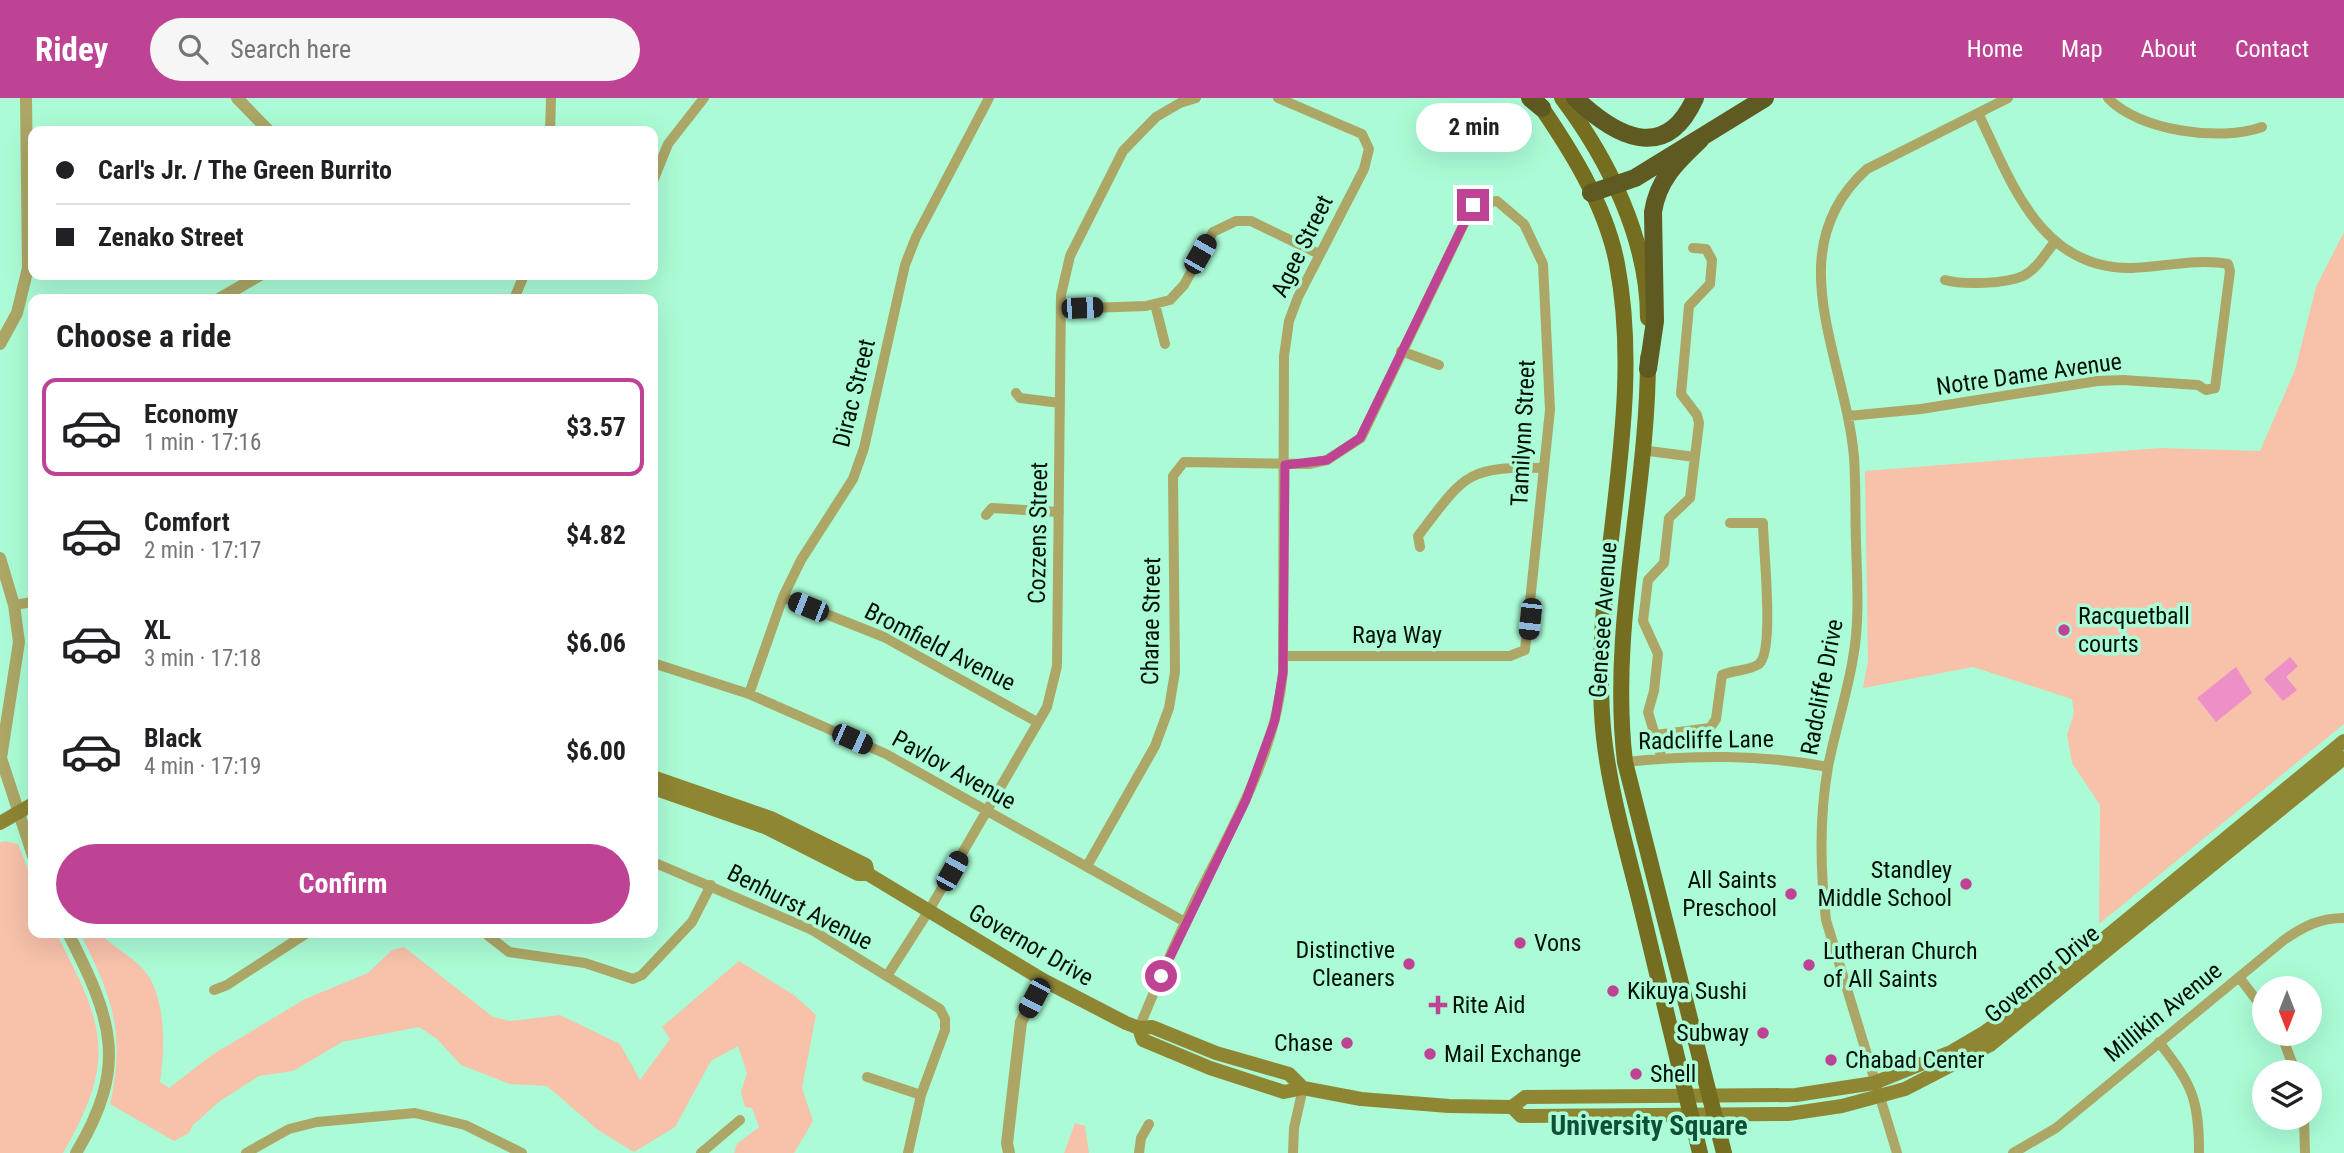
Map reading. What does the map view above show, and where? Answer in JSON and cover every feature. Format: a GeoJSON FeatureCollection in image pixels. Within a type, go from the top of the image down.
{"type":"FeatureCollection","features":[{"type":"Feature","properties":{"kind":"highway"},"geometry":{"type":"LineString","coordinates":[[1575,98],[1616,132],[1639,138],[1661,135],[1675,126],[1689,111],[1695,98]]}},
{"type":"Feature","properties":{"kind":"highway"},"geometry":{"type":"LineString","coordinates":[[1591,193],[1635,178],[1765,98]]}},
{"type":"Feature","properties":{"kind":"highway"},"geometry":{"type":"LineString","coordinates":[[1648,369],[1656,321],[1653,212],[1656,194],[1668,170],[1699,140]]}},
{"type":"Feature","properties":{"kind":"main road","name":"Genesee Avenue"},"geometry":{"type":"LineString","coordinates":[[1562,98],[1587,131],[1634,233],[1648,310],[1648,369],[1620,657],[1620,719],[1625,762],[1724,1153]]}},
{"type":"Feature","properties":{"kind":"main road","name":"Genesee Avenue"},"geometry":{"type":"LineString","coordinates":[[1536,101],[1591,193],[1617,262],[1626,338],[1626,390],[1600,665],[1604,738],[1630,862],[1689,1096],[1700,1153]]}},
{"type":"Feature","properties":{"kind":"main road"},"geometry":{"type":"LineString","coordinates":[[1620,445],[1641,450]]}},
{"type":"Feature","properties":{"kind":"main road","name":"Governor Drive"},"geometry":{"type":"LineString","coordinates":[[658,790],[766,828],[858,874],[868,874],[1043,980],[1139,1028],[1152,1027],[1216,1053],[1289,1074],[1303,1088],[1361,1099],[1512,1107],[1525,1097],[1796,1095],[1876,1090],[1985,1032],[2032,998],[2344,741]]}},
{"type":"Feature","properties":{"kind":"main road","name":"Governor Drive"},"geometry":{"type":"LineString","coordinates":[[1512,1107],[1521,1116],[1788,1114],[1937,1075],[1990,1045],[2344,758]]}},
{"type":"Feature","properties":{"kind":"main road","name":"Governor Drive"},"geometry":{"type":"LineString","coordinates":[[658,779],[771,818],[866,865],[868,874]]}},
{"type":"Feature","properties":{"kind":"main road"},"geometry":{"type":"LineString","coordinates":[[0,823],[26,816]]}},
{"type":"Feature","properties":{"kind":"street"},"geometry":{"type":"LineString","coordinates":[[26,98],[28,211]]}},
{"type":"Feature","properties":{"kind":"street"},"geometry":{"type":"LineString","coordinates":[[237,98],[264,126]]}},
{"type":"Feature","properties":{"kind":"street"},"geometry":{"type":"LineString","coordinates":[[550,126],[551,98]]}},
{"type":"Feature","properties":{"kind":"street"},"geometry":{"type":"LineString","coordinates":[[658,169],[668,144],[704,98]]}},
{"type":"Feature","properties":{"kind":"street","name":"Dirac Street"},"geometry":{"type":"LineString","coordinates":[[749,694],[783,597],[801,560],[853,479],[864,448],[905,265],[916,237],[989,98]]}},
{"type":"Feature","properties":{"kind":"street","name":"Cozzens Street"},"geometry":{"type":"LineString","coordinates":[[887,976],[928,912],[1047,707],[1057,666],[1061,309],[1070,256],[1123,151],[1156,117],[1196,98]]}},
{"type":"Feature","properties":{"kind":"street","name":"Agee Street"},"geometry":{"type":"LineString","coordinates":[[1139,1028],[1185,922],[1253,782],[1275,720],[1281,695],[1283,656],[1284,356],[1289,321],[1319,254],[1364,169],[1369,149],[1362,134],[1278,98]]}},
{"type":"Feature","properties":{"kind":"street"},"geometry":{"type":"LineString","coordinates":[[1945,280],[1961,285],[2022,276],[2035,267],[2054,243],[2026,211],[1978,113],[2008,98]]}},
{"type":"Feature","properties":{"kind":"street"},"geometry":{"type":"LineString","coordinates":[[2108,98],[2133,117],[2155,126],[2245,133],[2262,127]]}},
{"type":"Feature","properties":{"kind":"street","name":"Radcliffe Drive"},"geometry":{"type":"LineString","coordinates":[[1897,1153],[1826,920],[1820,861],[1821,823],[1828,767],[1853,659],[1858,620],[1854,457],[1822,291],[1819,261],[1828,220],[1848,186],[1886,157],[1978,113]]}},
{"type":"Feature","properties":{"kind":"street","name":"Tamilynn Street"},"geometry":{"type":"LineString","coordinates":[[1401,351],[1473,205],[1497,201],[1524,224],[1538,246],[1543,264],[1550,380],[1527,644],[1525,650],[1510,656]]}},
{"type":"Feature","properties":{"kind":"street"},"geometry":{"type":"LineString","coordinates":[[1061,309],[1155,304],[1170,300],[1184,285],[1213,232],[1236,221],[1251,221],[1319,254]]}},
{"type":"Feature","properties":{"kind":"street","name":"Notre Dame Avenue"},"geometry":{"type":"LineString","coordinates":[[1848,416],[1922,410],[2110,380],[2215,388],[2230,271],[2228,264],[2109,266],[2088,261],[2054,243]]}},
{"type":"Feature","properties":{"kind":"street"},"geometry":{"type":"LineString","coordinates":[[1662,759],[1648,712],[1654,691],[1658,654],[1643,621],[1648,580],[1664,562],[1669,518],[1690,498],[1697,415],[1681,394],[1689,306],[1710,284],[1712,260],[1706,249],[1693,248]]}},
{"type":"Feature","properties":{"kind":"street"},"geometry":{"type":"LineString","coordinates":[[0,344],[17,313],[28,272]]}},
{"type":"Feature","properties":{"kind":"street"},"geometry":{"type":"LineString","coordinates":[[228,294],[251,280]]}},
{"type":"Feature","properties":{"kind":"street"},"geometry":{"type":"LineString","coordinates":[[1155,304],[1165,344]]}},
{"type":"Feature","properties":{"kind":"street"},"geometry":{"type":"LineString","coordinates":[[1285,465],[1327,460],[1360,438],[1401,351],[1439,365]]}},
{"type":"Feature","properties":{"kind":"street"},"geometry":{"type":"LineString","coordinates":[[1016,393],[1020,398],[1060,403]]}},
{"type":"Feature","properties":{"kind":"street"},"geometry":{"type":"LineString","coordinates":[[1641,450],[1695,457]]}},
{"type":"Feature","properties":{"kind":"street","name":"Charae Street"},"geometry":{"type":"LineString","coordinates":[[1087,866],[1155,746],[1169,708],[1175,672],[1173,476],[1184,462],[1285,465]]}},
{"type":"Feature","properties":{"kind":"street"},"geometry":{"type":"LineString","coordinates":[[1420,547],[1418,536],[1457,486],[1468,477],[1497,467],[1544,468]]}},
{"type":"Feature","properties":{"kind":"street"},"geometry":{"type":"LineString","coordinates":[[986,515],[992,508],[1059,512]]}},
{"type":"Feature","properties":{"kind":"street"},"geometry":{"type":"LineString","coordinates":[[1656,735],[1710,728],[1716,719],[1722,675],[1755,666],[1763,656],[1769,587],[1763,559],[1763,523],[1730,523]]}},
{"type":"Feature","properties":{"kind":"street"},"geometry":{"type":"LineString","coordinates":[[0,558],[14,605],[17,660],[1,752],[26,816]]}},
{"type":"Feature","properties":{"kind":"street","name":"Bromfield Avenue"},"geometry":{"type":"LineString","coordinates":[[783,597],[884,637],[1037,722]]}},
{"type":"Feature","properties":{"kind":"street"},"geometry":{"type":"LineString","coordinates":[[14,605],[28,603]]}},
{"type":"Feature","properties":{"kind":"street","name":"Raya Way"},"geometry":{"type":"LineString","coordinates":[[1283,656],[1510,656]]}},
{"type":"Feature","properties":{"kind":"street","name":"Pavlov Avenue"},"geometry":{"type":"LineString","coordinates":[[658,665],[749,694],[886,754],[1185,922]]}},
{"type":"Feature","properties":{"kind":"street","name":"Radcliffe Lane"},"geometry":{"type":"LineString","coordinates":[[1625,762],[1745,755],[1828,767]]}},
{"type":"Feature","properties":{"kind":"street","name":"Benhurst Avenue"},"geometry":{"type":"LineString","coordinates":[[658,864],[812,930],[940,1009],[945,1018],[945,1030],[921,1095]]}},
{"type":"Feature","properties":{"kind":"street"},"geometry":{"type":"LineString","coordinates":[[491,938],[509,952],[585,963],[625,979],[633,979],[642,975],[692,922],[711,885]]}},
{"type":"Feature","properties":{"kind":"street","name":"Millikin Avenue"},"geometry":{"type":"LineString","coordinates":[[2013,1153],[2056,1128],[2159,1041],[2305,926],[2329,918],[2344,918]]}},
{"type":"Feature","properties":{"kind":"street"},"geometry":{"type":"LineString","coordinates":[[71,938],[96,988],[108,1030],[109,1054],[104,1095],[94,1122],[76,1153]]}},
{"type":"Feature","properties":{"kind":"street"},"geometry":{"type":"LineString","coordinates":[[214,990],[227,985],[299,938]]}},
{"type":"Feature","properties":{"kind":"street"},"geometry":{"type":"LineString","coordinates":[[2239,977],[2252,994]]}},
{"type":"Feature","properties":{"kind":"street"},"geometry":{"type":"LineString","coordinates":[[1009,1153],[1007,1143],[1017,1105],[1021,1022],[1043,980]]}},
{"type":"Feature","properties":{"kind":"street"},"geometry":{"type":"LineString","coordinates":[[2159,1041],[2185,1075],[2193,1093],[2199,1114],[2199,1153]]}},
{"type":"Feature","properties":{"kind":"street"},"geometry":{"type":"LineString","coordinates":[[867,1077],[921,1095],[908,1153]]}},
{"type":"Feature","properties":{"kind":"street"},"geometry":{"type":"LineString","coordinates":[[1293,1153],[1294,1128],[1303,1088]]}},
{"type":"Feature","properties":{"kind":"street"},"geometry":{"type":"LineString","coordinates":[[246,1153],[289,1129],[317,1122],[415,1113],[465,1125],[523,1153]]}},
{"type":"Feature","properties":{"kind":"street"},"geometry":{"type":"LineString","coordinates":[[701,1153],[740,1120]]}},
{"type":"Feature","properties":{"kind":"street"},"geometry":{"type":"LineString","coordinates":[[1139,1153],[1140,1138],[1149,1124]]}},
{"type":"Feature","properties":{"kind":"street"},"geometry":{"type":"LineString","coordinates":[[2304,1130],[2305,1153]]}},
{"type":"Feature","properties":{"kind":"shaded area"},"geometry":{"type":"Polygon","coordinates":[[[2344,232],[2344,724],[2099,924],[2100,805],[2072,763],[2067,735],[2074,713],[2072,699],[1973,667],[1863,688],[1868,661],[1865,471],[2161,448],[2260,451],[2295,370],[2316,287],[2344,232]]]}},
{"type":"Feature","properties":{"kind":"shaded area"},"geometry":{"type":"Polygon","coordinates":[[[2290,657],[2298,666],[2286,677],[2297,690],[2283,701],[2264,679],[2290,657]]]}},
{"type":"Feature","properties":{"kind":"shaded area"},"geometry":{"type":"Polygon","coordinates":[[[2236,667],[2252,693],[2216,722],[2197,698],[2236,667]]]}},
{"type":"Feature","properties":{"kind":"shaded area"},"geometry":{"type":"Polygon","coordinates":[[[4,841],[18,844],[28,869],[28,938],[58,938],[94,1018],[98,1066],[92,1091],[63,1153],[0,1153],[0,843],[4,841]]]}},
{"type":"Feature","properties":{"kind":"shaded area"},"geometry":{"type":"Polygon","coordinates":[[[82,938],[106,938],[136,962],[149,978],[156,991],[162,1021],[160,1082],[169,1088],[212,1055],[305,999],[368,973],[392,950],[404,947],[493,1017],[511,1021],[560,1015],[620,1044],[640,1080],[670,1039],[662,1027],[739,961],[794,995],[816,1015],[802,1088],[813,1121],[794,1153],[734,1153],[737,1144],[759,1127],[752,1108],[745,1107],[741,1092],[747,1073],[738,1046],[711,1061],[675,1127],[634,1152],[598,1130],[547,1086],[510,1084],[461,1065],[437,1039],[419,1027],[342,1042],[293,1071],[259,1076],[220,1101],[193,1125],[189,1133],[174,1141],[110,1104],[117,1056],[116,1035],[108,996],[82,938]]]}},
{"type":"Feature","properties":{"kind":"shaded area"},"geometry":{"type":"Polygon","coordinates":[[[1075,1123],[1085,1126],[1089,1153],[1064,1153],[1075,1123]]]}},
{"type":"Feature","properties":{"kind":"place","name":"Racquetball courts"},"geometry":{"type":"Point","coordinates":[2064,630]}},
{"type":"Feature","properties":{"kind":"place","name":"Standley Middle School"},"geometry":{"type":"Point","coordinates":[1966,884]}},
{"type":"Feature","properties":{"kind":"place","name":"All Saints Preschool"},"geometry":{"type":"Point","coordinates":[1791,894]}},
{"type":"Feature","properties":{"kind":"place","name":"Vons"},"geometry":{"type":"Point","coordinates":[1520,943]}},
{"type":"Feature","properties":{"kind":"place","name":"Distinctive Cleaners"},"geometry":{"type":"Point","coordinates":[1409,964]}},
{"type":"Feature","properties":{"kind":"place","name":"Lutheran Church of All Saints"},"geometry":{"type":"Point","coordinates":[1809,965]}},
{"type":"Feature","properties":{"kind":"place","name":"Kikuya Sushi"},"geometry":{"type":"Point","coordinates":[1613,991]}},
{"type":"Feature","properties":{"kind":"place","name":"Rite Aid"},"geometry":{"type":"Point","coordinates":[1438,1005]}},
{"type":"Feature","properties":{"kind":"place","name":"Subway"},"geometry":{"type":"Point","coordinates":[1763,1033]}},
{"type":"Feature","properties":{"kind":"place","name":"Chase"},"geometry":{"type":"Point","coordinates":[1347,1043]}},
{"type":"Feature","properties":{"kind":"place","name":"Mail Exchange"},"geometry":{"type":"Point","coordinates":[1430,1054]}},
{"type":"Feature","properties":{"kind":"place","name":"Chabad Center"},"geometry":{"type":"Point","coordinates":[1831,1060]}},
{"type":"Feature","properties":{"kind":"place","name":"Shell"},"geometry":{"type":"Point","coordinates":[1636,1074]}},
{"type":"Feature","properties":{"kind":"district","name":"University Square"},"geometry":{"type":"Point","coordinates":[1649,1125]}},
{"type":"Feature","properties":{"kind":"route"},"geometry":{"type":"LineString","coordinates":[[1161,976],[1246,800],[1275,720],[1283,672],[1285,465],[1327,460],[1345,451],[1360,438],[1473,205]]}}]}
